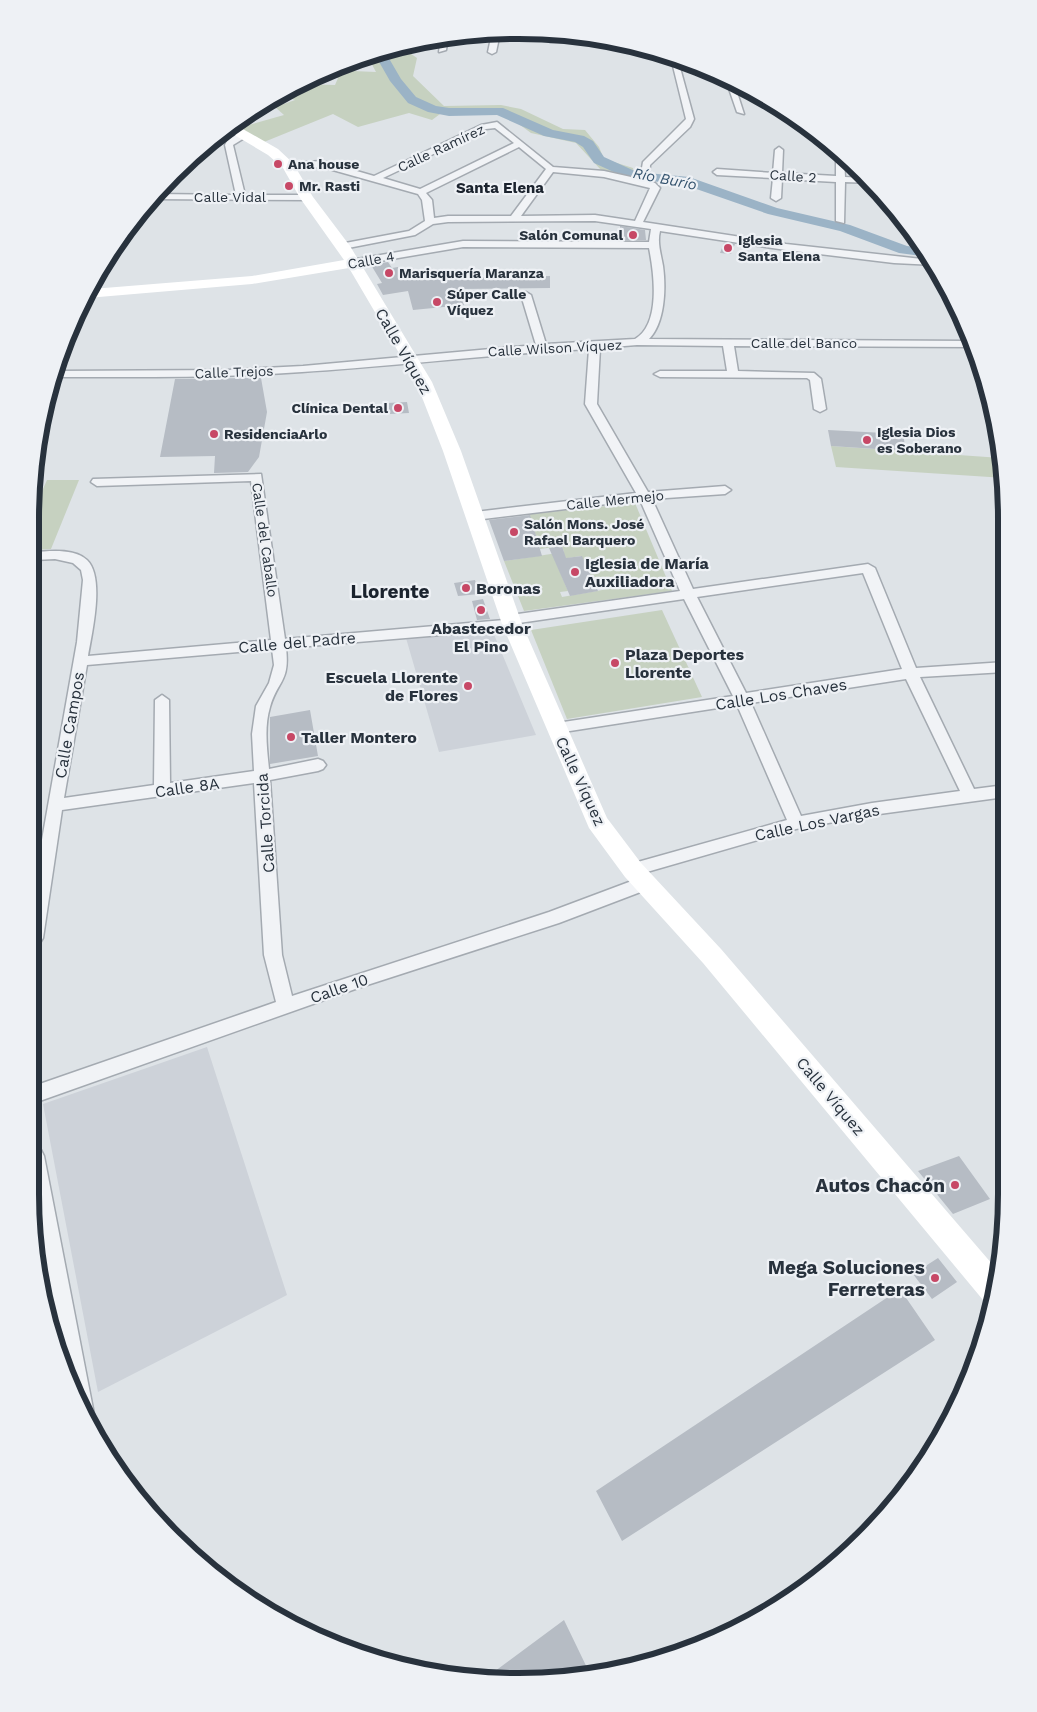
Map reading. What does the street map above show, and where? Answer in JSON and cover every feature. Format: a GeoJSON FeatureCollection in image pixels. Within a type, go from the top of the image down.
{"type":"FeatureCollection","features":[{"type":"Feature","properties":{"kind":"main road","name":"Calle Víquez"},"geometry":{"type":"LineString","coordinates":[[236,131],[273,152],[288,166],[308,198],[343,246],[351,263],[411,360],[431,397],[512,622],[597,822],[639,877],[712,956],[990,1284]]}},
{"type":"Feature","properties":{"kind":"main road","name":"Calle 4"},"geometry":{"type":"LineString","coordinates":[[95,293],[252,280],[351,263]]}},
{"type":"Feature","properties":{"kind":"street"},"geometry":{"type":"LineString","coordinates":[[492,52],[495,40]]}},
{"type":"Feature","properties":{"kind":"street"},"geometry":{"type":"LineString","coordinates":[[548,50],[550,40]]}},
{"type":"Feature","properties":{"kind":"street"},"geometry":{"type":"LineString","coordinates":[[442,50],[443,45]]}},
{"type":"Feature","properties":{"kind":"street"},"geometry":{"type":"LineString","coordinates":[[644,178],[646,164],[687,125],[690,119],[675,65]]}},
{"type":"Feature","properties":{"kind":"street"},"geometry":{"type":"LineString","coordinates":[[732,88],[740,112]]}},
{"type":"Feature","properties":{"kind":"street","name":"Calle Ramírez"},"geometry":{"type":"LineString","coordinates":[[376,178],[490,125],[498,125],[551,169]]}},
{"type":"Feature","properties":{"kind":"street"},"geometry":{"type":"LineString","coordinates":[[241,197],[229,145],[231,141],[243,135]]}},
{"type":"Feature","properties":{"kind":"street"},"geometry":{"type":"LineString","coordinates":[[421,192],[520,142]]}},
{"type":"Feature","properties":{"kind":"street"},"geometry":{"type":"LineString","coordinates":[[776,198],[779,150]]}},
{"type":"Feature","properties":{"kind":"street"},"geometry":{"type":"LineString","coordinates":[[840,163],[841,221]]}},
{"type":"Feature","properties":{"kind":"street"},"geometry":{"type":"LineString","coordinates":[[288,166],[322,164],[421,192],[427,200],[430,222]]}},
{"type":"Feature","properties":{"kind":"street"},"geometry":{"type":"LineString","coordinates":[[515,217],[551,169],[644,178],[655,188],[638,224]]}},
{"type":"Feature","properties":{"kind":"street","name":"Calle 2"},"geometry":{"type":"LineString","coordinates":[[717,172],[859,180]]}},
{"type":"Feature","properties":{"kind":"street","name":"Calle Vidal"},"geometry":{"type":"LineString","coordinates":[[163,197],[308,198]]}},
{"type":"Feature","properties":{"kind":"street"},"geometry":{"type":"LineString","coordinates":[[343,246],[412,232],[430,222],[455,231],[515,217],[595,218],[786,247],[923,262]]}},
{"type":"Feature","properties":{"kind":"street","name":"Calle Wilson Víquez"},"geometry":{"type":"LineString","coordinates":[[411,360],[461,354],[638,342],[651,329],[654,319],[659,274],[653,245],[653,233],[656,228]]}},
{"type":"Feature","properties":{"kind":"street","name":"Calle 4"},"geometry":{"type":"LineString","coordinates":[[351,263],[455,231],[653,245]]}},
{"type":"Feature","properties":{"kind":"street"},"geometry":{"type":"LineString","coordinates":[[526,295],[542,348]]}},
{"type":"Feature","properties":{"kind":"street","name":"Calle del Banco"},"geometry":{"type":"LineString","coordinates":[[638,342],[965,344]]}},
{"type":"Feature","properties":{"kind":"street"},"geometry":{"type":"LineString","coordinates":[[728,343],[733,374]]}},
{"type":"Feature","properties":{"kind":"street"},"geometry":{"type":"LineString","coordinates":[[595,346],[591,404],[644,496],[689,595],[743,701],[796,823]]}},
{"type":"Feature","properties":{"kind":"street","name":"Calle Trejos"},"geometry":{"type":"LineString","coordinates":[[61,374],[228,373],[411,360]]}},
{"type":"Feature","properties":{"kind":"street"},"geometry":{"type":"LineString","coordinates":[[660,374],[810,375],[814,379],[820,408]]}},
{"type":"Feature","properties":{"kind":"street","name":"Calle del Caballo"},"geometry":{"type":"LineString","coordinates":[[97,482],[257,477],[278,643]]}},
{"type":"Feature","properties":{"kind":"street","name":"Calle Mermejo"},"geometry":{"type":"LineString","coordinates":[[475,516],[644,496],[726,490]]}},
{"type":"Feature","properties":{"kind":"street","name":"Calle Campos"},"geometry":{"type":"LineString","coordinates":[[39,556],[68,557],[78,560],[86,568],[89,585],[81,661],[39,906]]}},
{"type":"Feature","properties":{"kind":"street","name":"Calle del Padre"},"geometry":{"type":"LineString","coordinates":[[81,661],[204,652],[278,643],[512,622],[868,568],[910,672]]}},
{"type":"Feature","properties":{"kind":"street","name":"Calle Torcida"},"geometry":{"type":"LineString","coordinates":[[278,643],[280,674],[263,706],[260,719],[274,955],[286,1006]]}},
{"type":"Feature","properties":{"kind":"street","name":"Calle Los Chaves"},"geometry":{"type":"LineString","coordinates":[[557,728],[743,701],[910,672],[998,668]]}},
{"type":"Feature","properties":{"kind":"street"},"geometry":{"type":"LineString","coordinates":[[910,672],[970,796]]}},
{"type":"Feature","properties":{"kind":"street"},"geometry":{"type":"LineString","coordinates":[[162,700],[162,790]]}},
{"type":"Feature","properties":{"kind":"street","name":"Calle 8A"},"geometry":{"type":"LineString","coordinates":[[55,805],[262,776],[318,765]]}},
{"type":"Feature","properties":{"kind":"street","name":"Calle Los Vargas"},"geometry":{"type":"LineString","coordinates":[[639,877],[796,823],[872,809],[998,792]]}},
{"type":"Feature","properties":{"kind":"street","name":"Calle 10"},"geometry":{"type":"LineString","coordinates":[[39,1093],[286,1006],[553,918],[639,877]]}},
{"type":"Feature","properties":{"kind":"street"},"geometry":{"type":"LineString","coordinates":[[39,1182],[77,1381]]}},
{"type":"Feature","properties":{"kind":"shaded area","name":"Escuela Llorente de Flores"},"geometry":{"type":"Polygon","coordinates":[[[493,632],[536,735],[439,752],[406,638],[493,632]]]}},
{"type":"Feature","properties":{"kind":"shaded area"},"geometry":{"type":"Polygon","coordinates":[[[207,1047],[287,1295],[98,1392],[43,1104],[207,1047]]]}},
{"type":"Feature","properties":{"kind":"green space"},"geometry":{"type":"Polygon","coordinates":[[[408,52],[417,58],[413,76],[444,106],[501,105],[521,109],[563,129],[585,130],[599,147],[604,159],[633,168],[634,177],[601,170],[576,143],[531,133],[508,116],[494,112],[440,114],[432,120],[409,113],[358,127],[333,114],[264,142],[239,129],[284,115],[275,107],[295,100],[289,98],[314,84],[335,85],[338,78],[330,77],[335,75],[346,71],[376,72],[371,62],[408,52]]]}},
{"type":"Feature","properties":{"kind":"green space"},"geometry":{"type":"Polygon","coordinates":[[[831,446],[994,458],[996,477],[836,467],[831,446]]]}},
{"type":"Feature","properties":{"kind":"green space"},"geometry":{"type":"Polygon","coordinates":[[[47,480],[79,480],[51,549],[39,550],[40,496],[47,480]]]}},
{"type":"Feature","properties":{"kind":"green space"},"geometry":{"type":"Polygon","coordinates":[[[635,503],[672,591],[524,611],[504,561],[564,552],[562,546],[540,549],[529,514],[635,503]],[[581,556],[555,560],[568,591],[560,592],[562,597],[608,589],[606,585],[596,587],[581,556]]]}},
{"type":"Feature","properties":{"kind":"green space","name":"Plaza Deportes Llorente"},"geometry":{"type":"Polygon","coordinates":[[[662,610],[702,697],[567,719],[531,630],[662,610]]]}},
{"type":"Feature","properties":{"kind":"building","name":"Salón Comunal"},"geometry":{"type":"Polygon","coordinates":[[[620,226],[645,230],[646,240],[620,240],[620,226]]]}},
{"type":"Feature","properties":{"kind":"building","name":"Iglesia Santa Elena"},"geometry":{"type":"Polygon","coordinates":[[[724,243],[735,244],[731,254],[720,253],[724,243]]]}},
{"type":"Feature","properties":{"kind":"building"},"geometry":{"type":"Polygon","coordinates":[[[388,262],[392,268],[398,267],[406,279],[550,276],[550,288],[458,289],[464,305],[413,310],[408,291],[383,295],[377,284],[382,283],[371,265],[388,262]]]}},
{"type":"Feature","properties":{"kind":"building","name":"ResidenciaArlo"},"geometry":{"type":"Polygon","coordinates":[[[261,378],[267,412],[259,457],[248,472],[214,473],[215,456],[160,457],[175,379],[261,378]]]}},
{"type":"Feature","properties":{"kind":"building","name":"Clínica Dental"},"geometry":{"type":"Polygon","coordinates":[[[407,402],[409,413],[389,414],[387,403],[407,402]]]}},
{"type":"Feature","properties":{"kind":"building","name":"Iglesia Dios es Soberano"},"geometry":{"type":"Polygon","coordinates":[[[828,430],[903,434],[906,451],[831,446],[828,430]]]}},
{"type":"Feature","properties":{"kind":"building","name":"Salón Mons. José Rafael Barquero"},"geometry":{"type":"Polygon","coordinates":[[[530,515],[542,556],[504,561],[489,520],[530,515]]]}},
{"type":"Feature","properties":{"kind":"building","name":"Iglesia de María Auxiliadora"},"geometry":{"type":"Polygon","coordinates":[[[562,546],[566,558],[582,556],[598,591],[570,596],[549,548],[562,546]]]}},
{"type":"Feature","properties":{"kind":"building","name":"Boronas"},"geometry":{"type":"Polygon","coordinates":[[[475,580],[479,594],[458,596],[454,583],[475,580]]]}},
{"type":"Feature","properties":{"kind":"building","name":"Abastecedor El Pino"},"geometry":{"type":"Polygon","coordinates":[[[483,599],[490,619],[477,620],[472,601],[483,599]]]}},
{"type":"Feature","properties":{"kind":"building","name":"Taller Montero"},"geometry":{"type":"Polygon","coordinates":[[[310,710],[318,756],[270,764],[270,717],[310,710]]]}},
{"type":"Feature","properties":{"kind":"building","name":"Autos Chacón"},"geometry":{"type":"Polygon","coordinates":[[[959,1156],[990,1199],[953,1214],[918,1171],[959,1156]]]}},
{"type":"Feature","properties":{"kind":"building","name":"Mega Soluciones Ferreteras"},"geometry":{"type":"Polygon","coordinates":[[[938,1258],[957,1282],[932,1299],[913,1274],[938,1258]]]}},
{"type":"Feature","properties":{"kind":"building"},"geometry":{"type":"Polygon","coordinates":[[[900,1289],[935,1340],[622,1541],[596,1491],[900,1289]]]}},
{"type":"Feature","properties":{"kind":"building"},"geometry":{"type":"Polygon","coordinates":[[[564,1620],[587,1668],[550,1672],[493,1672],[564,1620]]]}},
{"type":"Feature","properties":{"kind":"waterway","name":"Río Burío"},"geometry":{"type":"LineString","coordinates":[[383,58],[396,81],[412,100],[433,109],[449,112],[498,111],[514,116],[549,133],[579,139],[588,144],[599,160],[634,176],[684,180],[773,211],[845,228],[904,250],[917,252]]}},
{"type":"Feature","properties":{"kind":"place","name":"Ana house"},"geometry":{"type":"Point","coordinates":[278,164]}},
{"type":"Feature","properties":{"kind":"place","name":"Mr. Rasti"},"geometry":{"type":"Point","coordinates":[289,186]}},
{"type":"Feature","properties":{"kind":"place","name":"Salón Comunal"},"geometry":{"type":"Point","coordinates":[633,235]}},
{"type":"Feature","properties":{"kind":"place","name":"Iglesia Santa Elena"},"geometry":{"type":"Point","coordinates":[728,248]}},
{"type":"Feature","properties":{"kind":"place","name":"Marisquería Maranza"},"geometry":{"type":"Point","coordinates":[389,273]}},
{"type":"Feature","properties":{"kind":"place","name":"Súper Calle Víquez"},"geometry":{"type":"Point","coordinates":[437,302]}},
{"type":"Feature","properties":{"kind":"place","name":"Clínica Dental"},"geometry":{"type":"Point","coordinates":[398,408]}},
{"type":"Feature","properties":{"kind":"place","name":"ResidenciaArlo"},"geometry":{"type":"Point","coordinates":[214,434]}},
{"type":"Feature","properties":{"kind":"place","name":"Iglesia Dios es Soberano"},"geometry":{"type":"Point","coordinates":[867,440]}},
{"type":"Feature","properties":{"kind":"place","name":"Salón Mons. José Rafael Barquero"},"geometry":{"type":"Point","coordinates":[514,532]}},
{"type":"Feature","properties":{"kind":"place","name":"Iglesia de María Auxiliadora"},"geometry":{"type":"Point","coordinates":[575,572]}},
{"type":"Feature","properties":{"kind":"place","name":"Boronas"},"geometry":{"type":"Point","coordinates":[466,588]}},
{"type":"Feature","properties":{"kind":"place","name":"Abastecedor El Pino"},"geometry":{"type":"Point","coordinates":[481,610]}},
{"type":"Feature","properties":{"kind":"place","name":"Plaza Deportes Llorente"},"geometry":{"type":"Point","coordinates":[615,663]}},
{"type":"Feature","properties":{"kind":"place","name":"Escuela Llorente de Flores"},"geometry":{"type":"Point","coordinates":[468,686]}},
{"type":"Feature","properties":{"kind":"place","name":"Taller Montero"},"geometry":{"type":"Point","coordinates":[291,737]}},
{"type":"Feature","properties":{"kind":"place","name":"Autos Chacón"},"geometry":{"type":"Point","coordinates":[955,1185]}},
{"type":"Feature","properties":{"kind":"place","name":"Mega Soluciones Ferreteras"},"geometry":{"type":"Point","coordinates":[935,1278]}},
{"type":"Feature","properties":{"kind":"district","name":"Santa Elena"},"geometry":{"type":"Point","coordinates":[500,188]}},
{"type":"Feature","properties":{"kind":"district","name":"Llorente"},"geometry":{"type":"Point","coordinates":[390,591]}}]}
